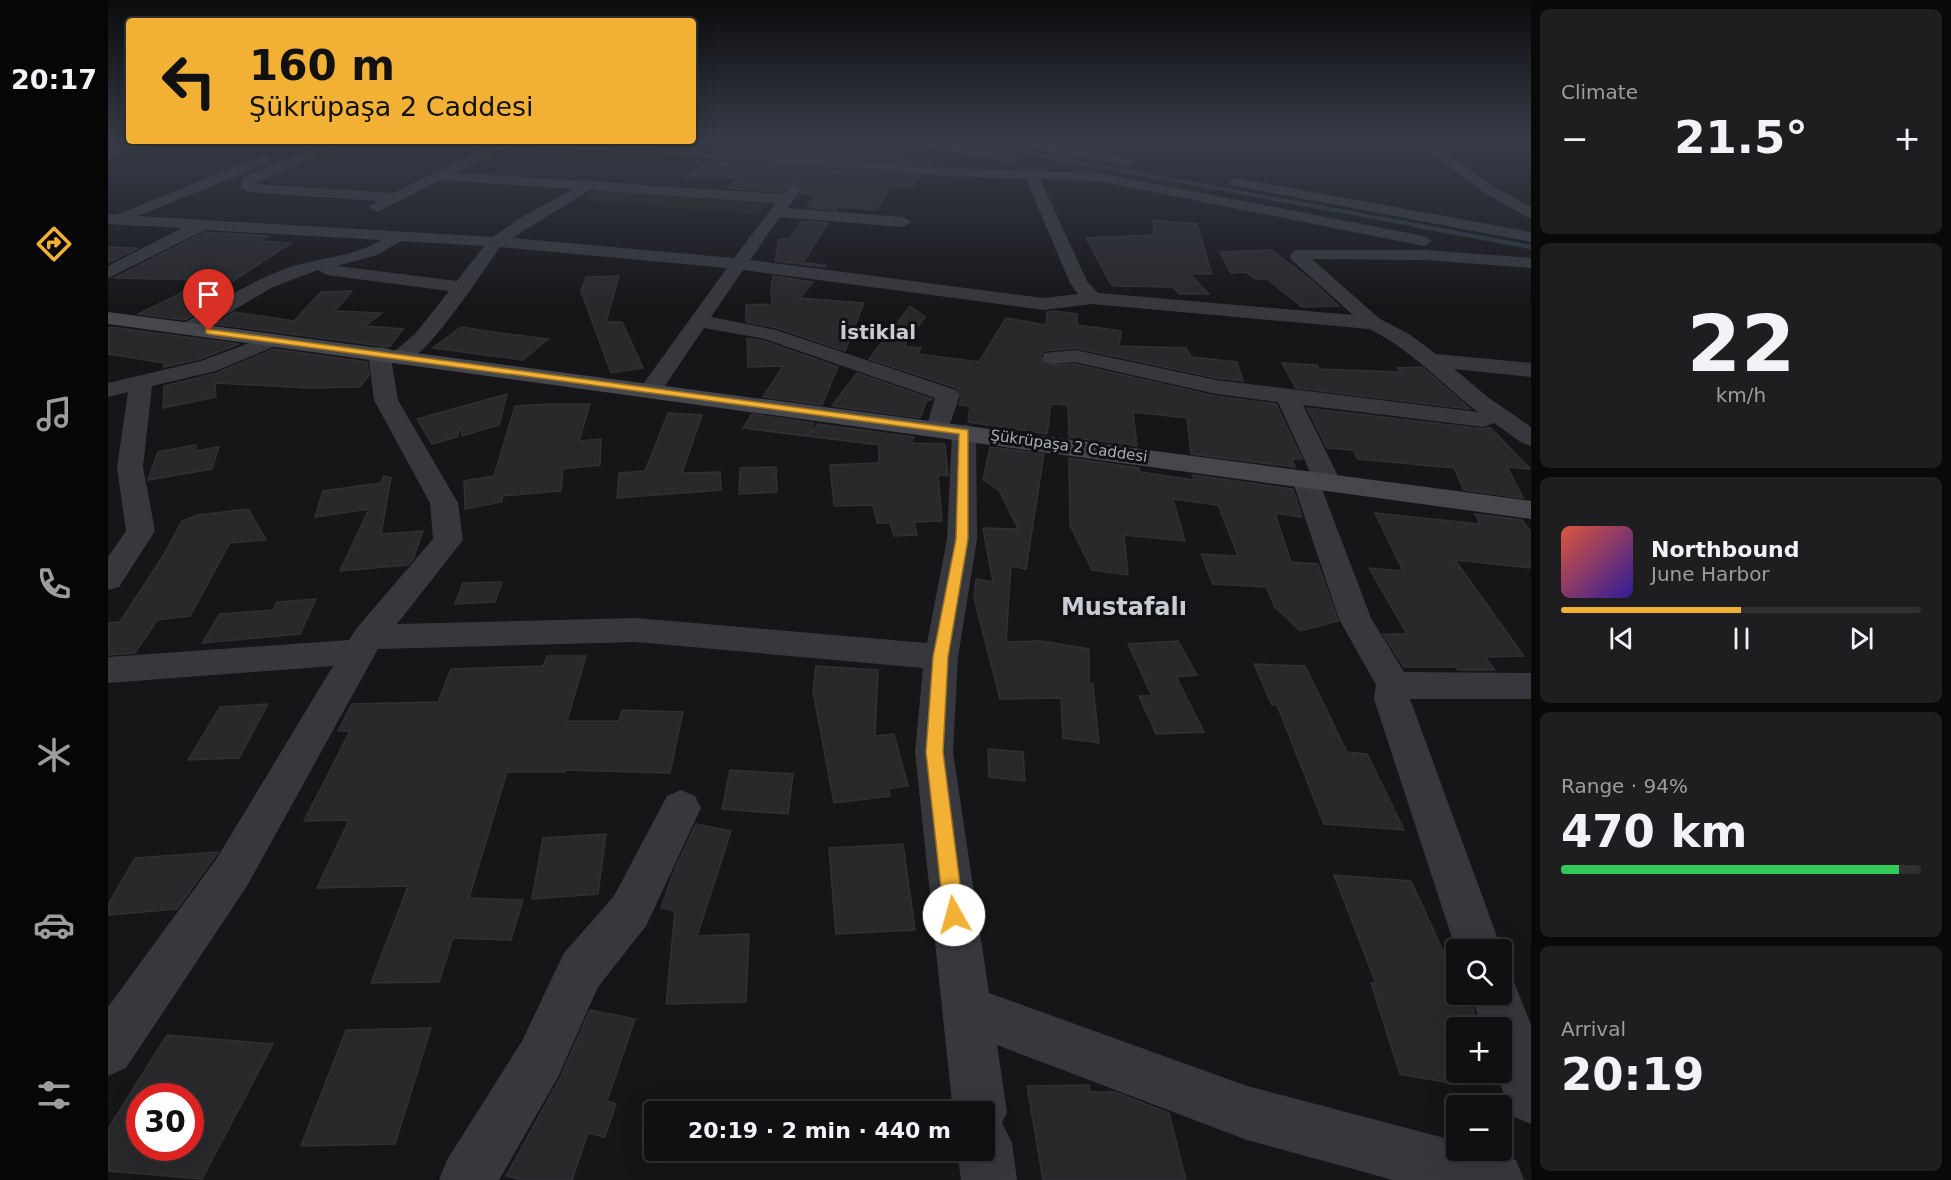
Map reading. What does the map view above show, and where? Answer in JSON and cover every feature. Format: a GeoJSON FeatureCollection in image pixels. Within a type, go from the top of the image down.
{"type":"FeatureCollection","features":[{"type":"Feature","properties":{"kind":"main road","name":"Şükrüpaşa 2 Caddesi"},"geometry":{"type":"LineString","coordinates":[[108,318],[1531,510]]}},
{"type":"Feature","properties":{"kind":"street"},"geometry":{"type":"LineString","coordinates":[[112,219],[168,197]]}},
{"type":"Feature","properties":{"kind":"street"},"geometry":{"type":"LineString","coordinates":[[380,197],[394,198]]}},
{"type":"Feature","properties":{"kind":"street"},"geometry":{"type":"LineString","coordinates":[[108,1050],[232,872],[364,644],[448,540],[444,503],[386,400],[389,355],[422,338],[496,242],[526,221],[571,197]]}},
{"type":"Feature","properties":{"kind":"street"},"geometry":{"type":"LineString","coordinates":[[670,197],[903,222]]}},
{"type":"Feature","properties":{"kind":"street"},"geometry":{"type":"LineString","coordinates":[[650,391],[788,197]]}},
{"type":"Feature","properties":{"kind":"street"},"geometry":{"type":"LineString","coordinates":[[1040,197],[1079,283],[1092,297]]}},
{"type":"Feature","properties":{"kind":"street"},"geometry":{"type":"LineString","coordinates":[[1201,197],[1531,262]]}},
{"type":"Feature","properties":{"kind":"street"},"geometry":{"type":"LineString","coordinates":[[1313,197],[1531,237]]}},
{"type":"Feature","properties":{"kind":"street"},"geometry":{"type":"LineString","coordinates":[[1502,197],[1531,213]]}},
{"type":"Feature","properties":{"kind":"street"},"geometry":{"type":"LineString","coordinates":[[328,231],[394,198]]}},
{"type":"Feature","properties":{"kind":"street"},"geometry":{"type":"LineString","coordinates":[[563,202],[586,204]]}},
{"type":"Feature","properties":{"kind":"street"},"geometry":{"type":"LineString","coordinates":[[747,217],[777,210]]}},
{"type":"Feature","properties":{"kind":"street"},"geometry":{"type":"LineString","coordinates":[[112,219],[496,242],[739,264],[1044,304],[1092,297],[1373,322]]}},
{"type":"Feature","properties":{"kind":"street"},"geometry":{"type":"LineString","coordinates":[[108,273],[202,225]]}},
{"type":"Feature","properties":{"kind":"street"},"geometry":{"type":"LineString","coordinates":[[1372,255],[1385,233]]}},
{"type":"Feature","properties":{"kind":"street"},"geometry":{"type":"LineString","coordinates":[[188,328],[251,292],[291,273],[363,254],[385,246],[397,237]]}},
{"type":"Feature","properties":{"kind":"street"},"geometry":{"type":"LineString","coordinates":[[1531,262],[1425,255],[1300,254],[1299,257],[1373,322],[1429,360],[1481,403],[1531,438]]}},
{"type":"Feature","properties":{"kind":"street"},"geometry":{"type":"LineString","coordinates":[[309,267],[462,286]]}},
{"type":"Feature","properties":{"kind":"street"},"geometry":{"type":"LineString","coordinates":[[698,321],[769,334],[948,395],[962,539],[941,657],[934,752],[979,1101]]}},
{"type":"Feature","properties":{"kind":"street"},"geometry":{"type":"LineString","coordinates":[[108,390],[208,366],[273,340]]}},
{"type":"Feature","properties":{"kind":"street"},"geometry":{"type":"LineString","coordinates":[[1053,358],[1075,356],[1216,387],[1484,420]]}},
{"type":"Feature","properties":{"kind":"street"},"geometry":{"type":"LineString","coordinates":[[1429,360],[1531,370]]}},
{"type":"Feature","properties":{"kind":"street"},"geometry":{"type":"LineString","coordinates":[[108,580],[141,531],[119,469],[141,383]]}},
{"type":"Feature","properties":{"kind":"street"},"geometry":{"type":"LineString","coordinates":[[1287,396],[1317,480],[1355,619],[1394,685],[1392,699],[1475,939]]}},
{"type":"Feature","properties":{"kind":"street"},"geometry":{"type":"LineString","coordinates":[[108,670],[364,644],[636,630],[941,657]]}},
{"type":"Feature","properties":{"kind":"street"},"geometry":{"type":"LineString","coordinates":[[1394,685],[1531,686]]}},
{"type":"Feature","properties":{"kind":"street"},"geometry":{"type":"LineString","coordinates":[[467,1180],[540,1059],[581,970],[630,911],[681,808]]}},
{"type":"Feature","properties":{"kind":"street"},"geometry":{"type":"LineString","coordinates":[[1499,1005],[1531,1097]]}},
{"type":"Feature","properties":{"kind":"street"},"geometry":{"type":"LineString","coordinates":[[966,1009],[1247,1113],[1496,1180]]}},
{"type":"Feature","properties":{"kind":"street"},"geometry":{"type":"LineString","coordinates":[[986,1161],[989,1180]]}},
{"type":"Feature","properties":{"kind":"shaded area"},"geometry":{"type":"Polygon","coordinates":[[[587,197],[705,197],[771,201],[757,215],[584,200],[587,197]]]}},
{"type":"Feature","properties":{"kind":"building"},"geometry":{"type":"Polygon","coordinates":[[[813,197],[884,197],[876,210],[808,207],[813,197]]]}},
{"type":"Feature","properties":{"kind":"building"},"geometry":{"type":"Polygon","coordinates":[[[1153,220],[1197,224],[1212,274],[1190,274],[1209,294],[1179,294],[1173,287],[1112,286],[1086,238],[1154,235],[1153,220]]]}},
{"type":"Feature","properties":{"kind":"building"},"geometry":{"type":"Polygon","coordinates":[[[802,221],[828,223],[803,263],[826,265],[824,267],[775,261],[779,239],[790,239],[802,221]]]}},
{"type":"Feature","properties":{"kind":"building"},"geometry":{"type":"Polygon","coordinates":[[[205,232],[269,236],[260,241],[291,243],[233,281],[210,280],[217,291],[196,305],[207,307],[185,320],[138,314],[208,280],[114,278],[205,232]]]}},
{"type":"Feature","properties":{"kind":"building"},"geometry":{"type":"Polygon","coordinates":[[[108,247],[138,248],[108,263],[108,247]]]}},
{"type":"Feature","properties":{"kind":"building"},"geometry":{"type":"Polygon","coordinates":[[[1271,250],[1311,280],[1339,306],[1302,307],[1267,279],[1256,279],[1246,272],[1231,273],[1220,252],[1271,250]]]}},
{"type":"Feature","properties":{"kind":"building"},"geometry":{"type":"Polygon","coordinates":[[[619,276],[606,322],[622,322],[643,368],[611,373],[581,291],[586,277],[619,276]]]}},
{"type":"Feature","properties":{"kind":"building"},"geometry":{"type":"Polygon","coordinates":[[[773,276],[813,282],[800,298],[864,303],[845,351],[777,328],[746,322],[746,305],[772,304],[773,276]]]}},
{"type":"Feature","properties":{"kind":"building"},"geometry":{"type":"Polygon","coordinates":[[[352,291],[335,311],[382,313],[365,326],[403,329],[389,347],[215,324],[234,312],[294,321],[321,292],[352,291]]]}},
{"type":"Feature","properties":{"kind":"building"},"geometry":{"type":"Polygon","coordinates":[[[910,306],[925,317],[904,346],[921,348],[918,354],[979,362],[1006,318],[1046,325],[1047,312],[1053,311],[1077,314],[1077,325],[1121,331],[1119,346],[1186,348],[1191,357],[1237,362],[1243,381],[1216,378],[1075,348],[1045,351],[1040,357],[1045,365],[1075,364],[1215,396],[1276,404],[1302,459],[1292,459],[1295,467],[1191,454],[1187,418],[1133,412],[1137,446],[1069,437],[1068,405],[1051,404],[1047,434],[968,422],[970,406],[959,405],[962,396],[957,388],[869,359],[910,306]]]}},
{"type":"Feature","properties":{"kind":"building"},"geometry":{"type":"Polygon","coordinates":[[[461,327],[548,339],[523,360],[433,348],[461,327]]]}},
{"type":"Feature","properties":{"kind":"building"},"geometry":{"type":"Polygon","coordinates":[[[108,328],[239,344],[200,359],[164,367],[164,363],[108,354],[108,328]]]}},
{"type":"Feature","properties":{"kind":"building"},"geometry":{"type":"Polygon","coordinates":[[[747,338],[764,341],[838,367],[822,405],[763,397],[783,366],[748,367],[747,338]]]}},
{"type":"Feature","properties":{"kind":"building"},"geometry":{"type":"Polygon","coordinates":[[[274,349],[367,362],[369,375],[360,387],[307,388],[215,383],[216,397],[163,408],[164,386],[217,373],[274,349]]]}},
{"type":"Feature","properties":{"kind":"building"},"geometry":{"type":"Polygon","coordinates":[[[1282,363],[1317,365],[1319,369],[1401,372],[1397,368],[1422,367],[1470,409],[1296,388],[1282,363]]]}},
{"type":"Feature","properties":{"kind":"building"},"geometry":{"type":"Polygon","coordinates":[[[857,373],[932,400],[927,400],[920,418],[832,406],[857,373]]]}},
{"type":"Feature","properties":{"kind":"building"},"geometry":{"type":"Polygon","coordinates":[[[507,394],[499,425],[462,436],[461,425],[457,437],[432,444],[417,419],[507,394]]]}},
{"type":"Feature","properties":{"kind":"building"},"geometry":{"type":"Polygon","coordinates":[[[590,404],[579,441],[601,439],[600,465],[563,469],[561,491],[502,496],[502,502],[465,509],[464,481],[494,476],[515,406],[590,404]]]}},
{"type":"Feature","properties":{"kind":"building"},"geometry":{"type":"Polygon","coordinates":[[[1307,408],[1484,429],[1490,427],[1530,469],[1507,467],[1523,498],[1464,490],[1454,468],[1358,459],[1353,450],[1327,448],[1307,408]]]}},
{"type":"Feature","properties":{"kind":"building"},"geometry":{"type":"Polygon","coordinates":[[[668,413],[702,415],[682,473],[720,472],[721,490],[617,498],[619,473],[645,471],[668,413]]]}},
{"type":"Feature","properties":{"kind":"building"},"geometry":{"type":"Polygon","coordinates":[[[752,414],[814,423],[810,435],[818,424],[914,437],[911,443],[945,444],[948,476],[938,475],[942,521],[914,522],[917,535],[894,536],[890,523],[877,523],[873,505],[834,506],[830,465],[879,463],[879,445],[743,428],[752,414]]]}},
{"type":"Feature","properties":{"kind":"building"},"geometry":{"type":"Polygon","coordinates":[[[196,445],[195,451],[219,447],[212,469],[148,480],[158,452],[196,445]]]}},
{"type":"Feature","properties":{"kind":"building"},"geometry":{"type":"Polygon","coordinates":[[[990,447],[1044,454],[1026,569],[1011,566],[1006,642],[1041,641],[1089,649],[1089,683],[1093,684],[1099,743],[1063,738],[1061,698],[1000,699],[974,598],[976,579],[993,582],[983,528],[1018,529],[999,490],[983,480],[990,447]]]}},
{"type":"Feature","properties":{"kind":"building"},"geometry":{"type":"Polygon","coordinates":[[[1069,458],[1139,468],[1140,472],[1194,480],[1193,475],[1293,489],[1302,517],[1275,513],[1291,562],[1318,564],[1338,621],[1300,631],[1275,607],[1266,587],[1213,584],[1201,554],[1238,556],[1218,505],[1173,499],[1185,541],[1124,535],[1128,575],[1092,570],[1070,525],[1069,458]]]}},
{"type":"Feature","properties":{"kind":"building"},"geometry":{"type":"Polygon","coordinates":[[[776,467],[777,492],[739,494],[740,468],[776,467]]]}},
{"type":"Feature","properties":{"kind":"building"},"geometry":{"type":"Polygon","coordinates":[[[384,476],[391,478],[381,534],[423,531],[413,559],[408,565],[340,571],[369,509],[315,517],[323,491],[381,483],[384,476]]]}},
{"type":"Feature","properties":{"kind":"building"},"geometry":{"type":"Polygon","coordinates":[[[248,509],[266,540],[230,543],[190,616],[157,620],[135,653],[108,655],[108,623],[120,622],[163,556],[182,521],[197,515],[248,509]]]}},
{"type":"Feature","properties":{"kind":"building"},"geometry":{"type":"Polygon","coordinates":[[[1375,513],[1480,524],[1475,514],[1522,520],[1531,532],[1531,568],[1455,560],[1524,656],[1485,657],[1495,670],[1404,667],[1383,634],[1407,634],[1369,568],[1403,571],[1375,513]]]}},
{"type":"Feature","properties":{"kind":"building"},"geometry":{"type":"Polygon","coordinates":[[[502,582],[495,602],[455,604],[463,583],[502,582]]]}},
{"type":"Feature","properties":{"kind":"building"},"geometry":{"type":"Polygon","coordinates":[[[316,599],[300,634],[202,643],[220,614],[273,610],[277,602],[316,599]]]}},
{"type":"Feature","properties":{"kind":"building"},"geometry":{"type":"Polygon","coordinates":[[[1178,641],[1197,675],[1176,677],[1204,732],[1156,734],[1139,696],[1152,696],[1128,644],[1178,641]]]}},
{"type":"Feature","properties":{"kind":"building"},"geometry":{"type":"Polygon","coordinates":[[[547,656],[586,656],[567,721],[619,721],[622,710],[683,712],[670,773],[565,770],[565,772],[507,772],[469,898],[523,900],[511,940],[453,938],[439,982],[371,983],[408,886],[317,888],[349,820],[304,821],[350,731],[338,731],[352,704],[438,702],[451,669],[543,666],[547,656]]]}},
{"type":"Feature","properties":{"kind":"building"},"geometry":{"type":"Polygon","coordinates":[[[1254,664],[1305,666],[1347,752],[1367,754],[1404,830],[1324,824],[1277,705],[1272,705],[1254,664]]]}},
{"type":"Feature","properties":{"kind":"building"},"geometry":{"type":"Polygon","coordinates":[[[816,666],[878,670],[875,736],[894,734],[908,786],[888,789],[890,796],[834,803],[813,691],[816,666]]]}},
{"type":"Feature","properties":{"kind":"building"},"geometry":{"type":"Polygon","coordinates":[[[268,704],[239,758],[188,760],[220,707],[268,704]]]}},
{"type":"Feature","properties":{"kind":"building"},"geometry":{"type":"Polygon","coordinates":[[[988,749],[1023,752],[1025,781],[989,777],[988,749]]]}},
{"type":"Feature","properties":{"kind":"building"},"geometry":{"type":"Polygon","coordinates":[[[730,770],[793,774],[788,814],[722,809],[730,770]]]}},
{"type":"Feature","properties":{"kind":"building"},"geometry":{"type":"Polygon","coordinates":[[[696,824],[731,831],[697,936],[749,934],[746,1002],[666,1004],[675,911],[661,908],[674,871],[696,824]]]}},
{"type":"Feature","properties":{"kind":"building"},"geometry":{"type":"Polygon","coordinates":[[[606,834],[598,894],[532,899],[543,838],[606,834]]]}},
{"type":"Feature","properties":{"kind":"building"},"geometry":{"type":"Polygon","coordinates":[[[903,844],[915,930],[836,934],[829,848],[903,844]]]}},
{"type":"Feature","properties":{"kind":"building"},"geometry":{"type":"Polygon","coordinates":[[[218,852],[177,909],[108,915],[108,905],[135,858],[218,852]]]}},
{"type":"Feature","properties":{"kind":"building"},"geometry":{"type":"Polygon","coordinates":[[[1334,875],[1411,881],[1446,957],[1446,1005],[1472,1005],[1475,1017],[1446,1017],[1446,1082],[1400,1074],[1371,983],[1376,983],[1334,875]]]}},
{"type":"Feature","properties":{"kind":"building"},"geometry":{"type":"Polygon","coordinates":[[[590,1010],[635,1019],[607,1101],[616,1104],[605,1137],[588,1133],[572,1180],[522,1180],[506,1176],[560,1078],[590,1010]]]}},
{"type":"Feature","properties":{"kind":"building"},"geometry":{"type":"Polygon","coordinates":[[[431,1028],[395,1144],[301,1146],[346,1030],[431,1028]]]}},
{"type":"Feature","properties":{"kind":"building"},"geometry":{"type":"Polygon","coordinates":[[[167,1035],[273,1044],[202,1179],[108,1171],[108,1129],[126,1100],[126,1161],[204,1161],[204,1083],[137,1083],[167,1035]]]}},
{"type":"Feature","properties":{"kind":"building"},"geometry":{"type":"Polygon","coordinates":[[[1089,1085],[1090,1092],[1115,1092],[1169,1113],[1186,1180],[1043,1180],[1027,1086],[1089,1085]]]}},
{"type":"Feature","properties":{"kind":"waterway"},"geometry":{"type":"LineString","coordinates":[[1265,197],[1422,226]]}},
{"type":"Feature","properties":{"kind":"waterway"},"geometry":{"type":"LineString","coordinates":[[1414,225],[1531,247]]}},
{"type":"Feature","properties":{"kind":"district","name":"İstiklal"},"geometry":{"type":"Point","coordinates":[878,332]}},
{"type":"Feature","properties":{"kind":"district","name":"Mustafalı"},"geometry":{"type":"Point","coordinates":[1124,607]}},
{"type":"Feature","properties":{"kind":"route"},"geometry":{"type":"LineString","coordinates":[[209,331],[964,432],[962,539],[941,657],[934,752],[954,915]]}}]}
